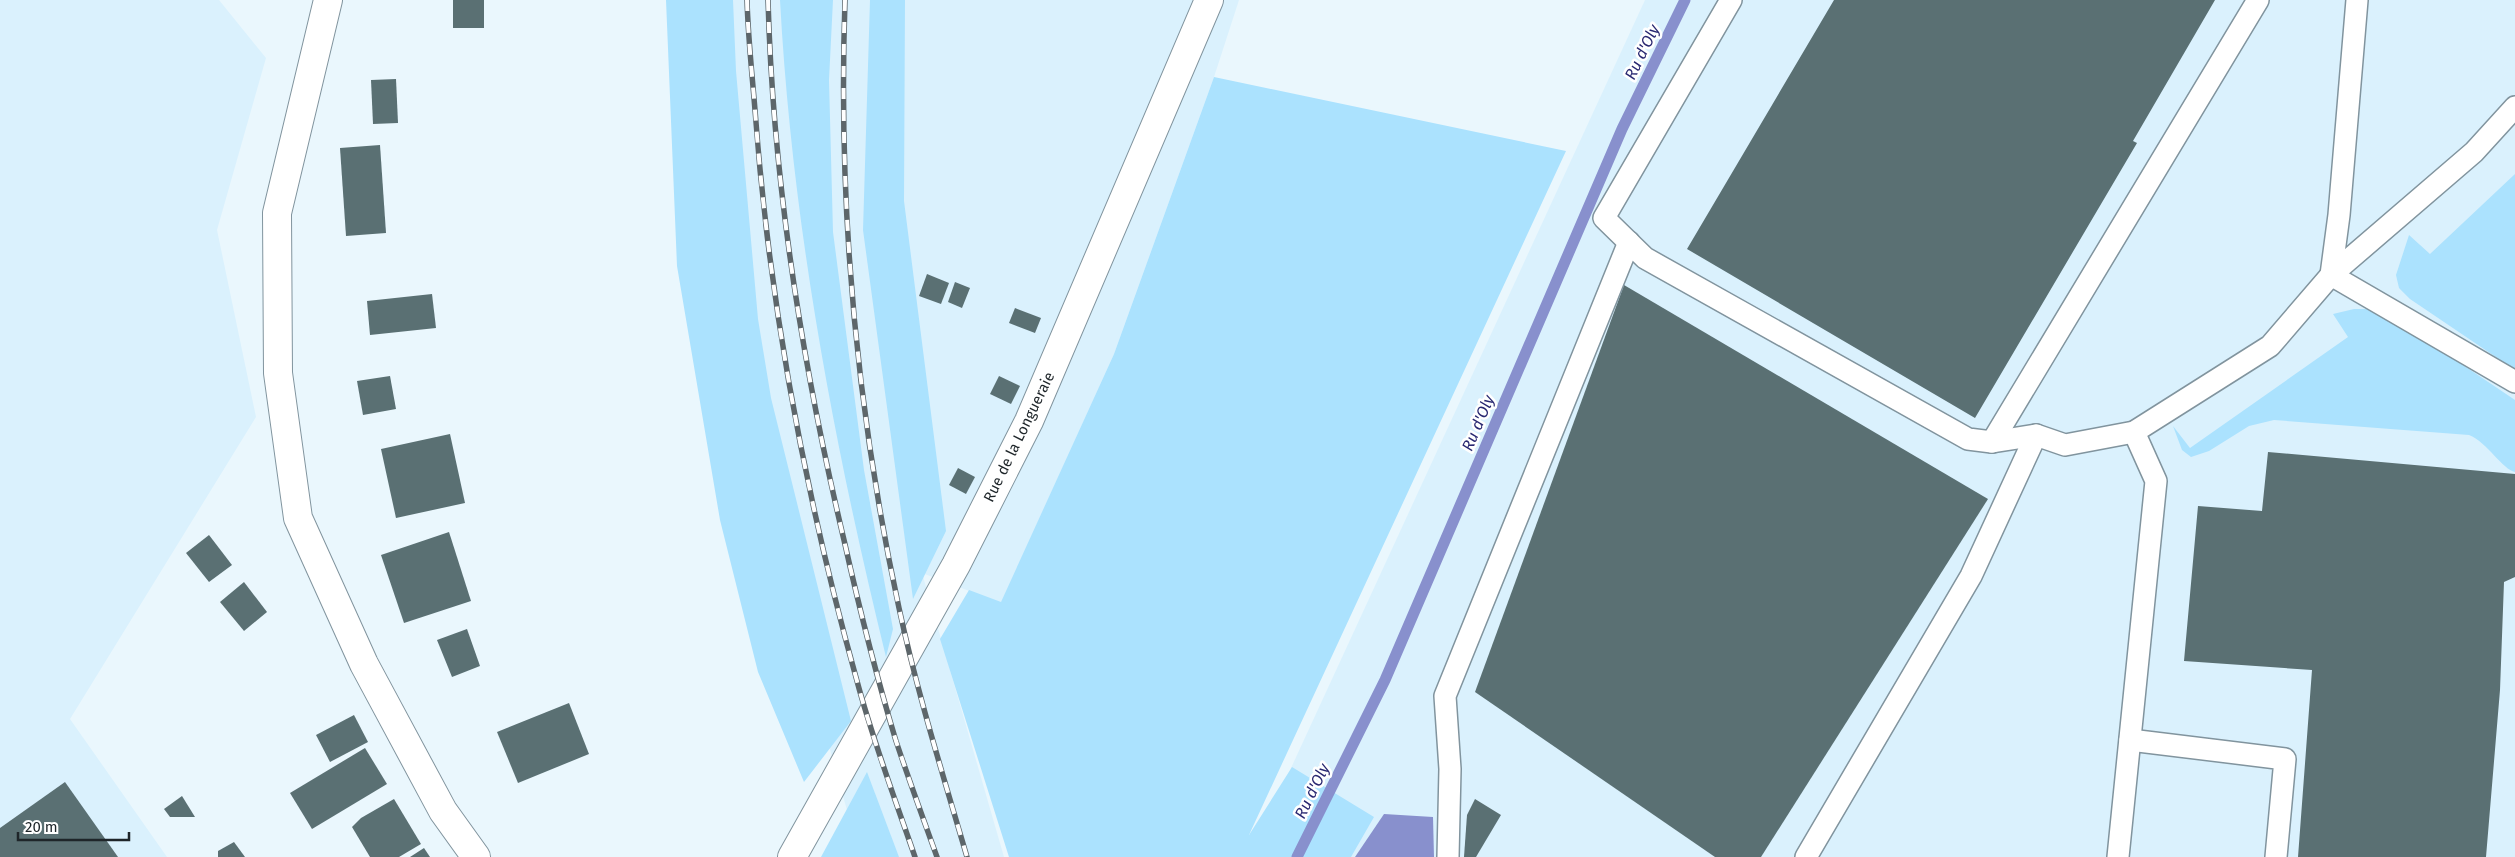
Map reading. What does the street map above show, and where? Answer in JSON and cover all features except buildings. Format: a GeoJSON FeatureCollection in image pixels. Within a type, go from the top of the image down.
{"type":"FeatureCollection","features":[{"type":"Feature","properties":{"kind":"street"},"geometry":{"type":"LineString","coordinates":[[328,0],[277,213],[278,373],[298,518],[364,664],[443,811],[476,857]]}},
{"type":"Feature","properties":{"kind":"street","name":"Rue de la Longueraie"},"geometry":{"type":"LineString","coordinates":[[792,857],[956,564],[1029,422],[1209,0]]}},
{"type":"Feature","properties":{"kind":"lane"},"geometry":{"type":"LineString","coordinates":[[1731,0],[1604,218],[1645,258],[1968,439],[1992,442],[2036,435],[2065,445],[2134,432],[2270,346],[2331,275],[2474,152],[2515,107]]}},
{"type":"Feature","properties":{"kind":"lane"},"geometry":{"type":"LineString","coordinates":[[1992,442],[2258,0]]}},
{"type":"Feature","properties":{"kind":"lane"},"geometry":{"type":"LineString","coordinates":[[2331,275],[2339,216],[2357,0]]}},
{"type":"Feature","properties":{"kind":"lane"},"geometry":{"type":"LineString","coordinates":[[1448,857],[1450,769],[1445,696],[1629,242]]}},
{"type":"Feature","properties":{"kind":"lane"},"geometry":{"type":"LineString","coordinates":[[2331,275],[2515,382]]}},
{"type":"Feature","properties":{"kind":"lane"},"geometry":{"type":"LineString","coordinates":[[2118,857],[2156,481],[2134,432]]}},
{"type":"Feature","properties":{"kind":"lane"},"geometry":{"type":"LineString","coordinates":[[1806,857],[1971,576],[2036,435]]}},
{"type":"Feature","properties":{"kind":"lane"},"geometry":{"type":"LineString","coordinates":[[2130,740],[2285,759],[2276,857]]}},
{"type":"Feature","properties":{"kind":"shaded area"},"geometry":{"type":"Polygon","coordinates":[[[0,0],[219,0],[266,58],[217,230],[256,417],[70,719],[167,857],[0,857],[0,0]]]}},
{"type":"Feature","properties":{"kind":"shaded area"},"geometry":{"type":"Polygon","coordinates":[[[666,0],[733,0],[736,71],[758,319],[771,398],[851,721],[804,782],[758,672],[720,520],[677,266],[666,0]]]}},
{"type":"Feature","properties":{"kind":"shaded area"},"geometry":{"type":"Polygon","coordinates":[[[684,0],[1239,0],[1214,77],[1114,354],[1001,603],[922,573],[1004,857],[860,857],[747,451],[684,0]]]}},
{"type":"Feature","properties":{"kind":"shaded area"},"geometry":{"type":"Polygon","coordinates":[[[780,0],[833,0],[829,80],[833,232],[864,470],[893,629],[886,657],[832,413],[818,331],[794,166],[780,0]]]}},
{"type":"Feature","properties":{"kind":"shaded area"},"geometry":{"type":"Polygon","coordinates":[[[870,0],[905,0],[904,201],[946,531],[913,599],[863,230],[870,0]]]}},
{"type":"Feature","properties":{"kind":"shaded area"},"geometry":{"type":"Polygon","coordinates":[[[1645,0],[2515,0],[2515,857],[1250,857],[1645,0]]]}},
{"type":"Feature","properties":{"kind":"shaded area"},"geometry":{"type":"Polygon","coordinates":[[[1214,77],[1566,151],[1249,835],[1292,767],[1374,817],[1351,857],[1009,857],[940,639],[969,590],[1001,602],[1114,354],[1214,77]]]}},
{"type":"Feature","properties":{"kind":"shaded area"},"geometry":{"type":"Polygon","coordinates":[[[2515,174],[2515,370],[2410,299],[2399,288],[2396,275],[2409,235],[2430,254],[2515,174]]]}},
{"type":"Feature","properties":{"kind":"shaded area"},"geometry":{"type":"Polygon","coordinates":[[[2354,309],[2372,309],[2396,320],[2515,400],[2515,472],[2505,466],[2482,443],[2469,435],[2274,420],[2249,426],[2209,451],[2191,457],[2182,450],[2173,426],[2190,448],[2348,337],[2333,314],[2354,309]]]}},
{"type":"Feature","properties":{"kind":"shaded area"},"geometry":{"type":"Polygon","coordinates":[[[867,772],[899,857],[821,857],[867,772]]]}},
{"type":"Feature","properties":{"kind":"shaded area"},"geometry":{"type":"Polygon","coordinates":[[[1384,814],[1433,817],[1434,857],[1355,857],[1384,814]]]}},
{"type":"Feature","properties":{"kind":"waterway","name":"Ru d'Oly"},"geometry":{"type":"LineString","coordinates":[[1297,857],[1385,680],[1622,129],[1685,0]]}},
{"type":"Feature","properties":{"kind":"railway"},"geometry":{"type":"LineString","coordinates":[[747,0],[761,182],[780,326],[792,398],[821,540],[838,611],[863,703],[884,770],[915,857]]}},
{"type":"Feature","properties":{"kind":"railway"},"geometry":{"type":"LineString","coordinates":[[768,0],[771,68],[783,204],[792,272],[815,407],[850,565],[875,666],[896,741],[937,857]]}},
{"type":"Feature","properties":{"kind":"railway"},"geometry":{"type":"LineString","coordinates":[[845,0],[844,153],[848,229],[853,306],[871,458],[906,639],[967,857]]}}]}
